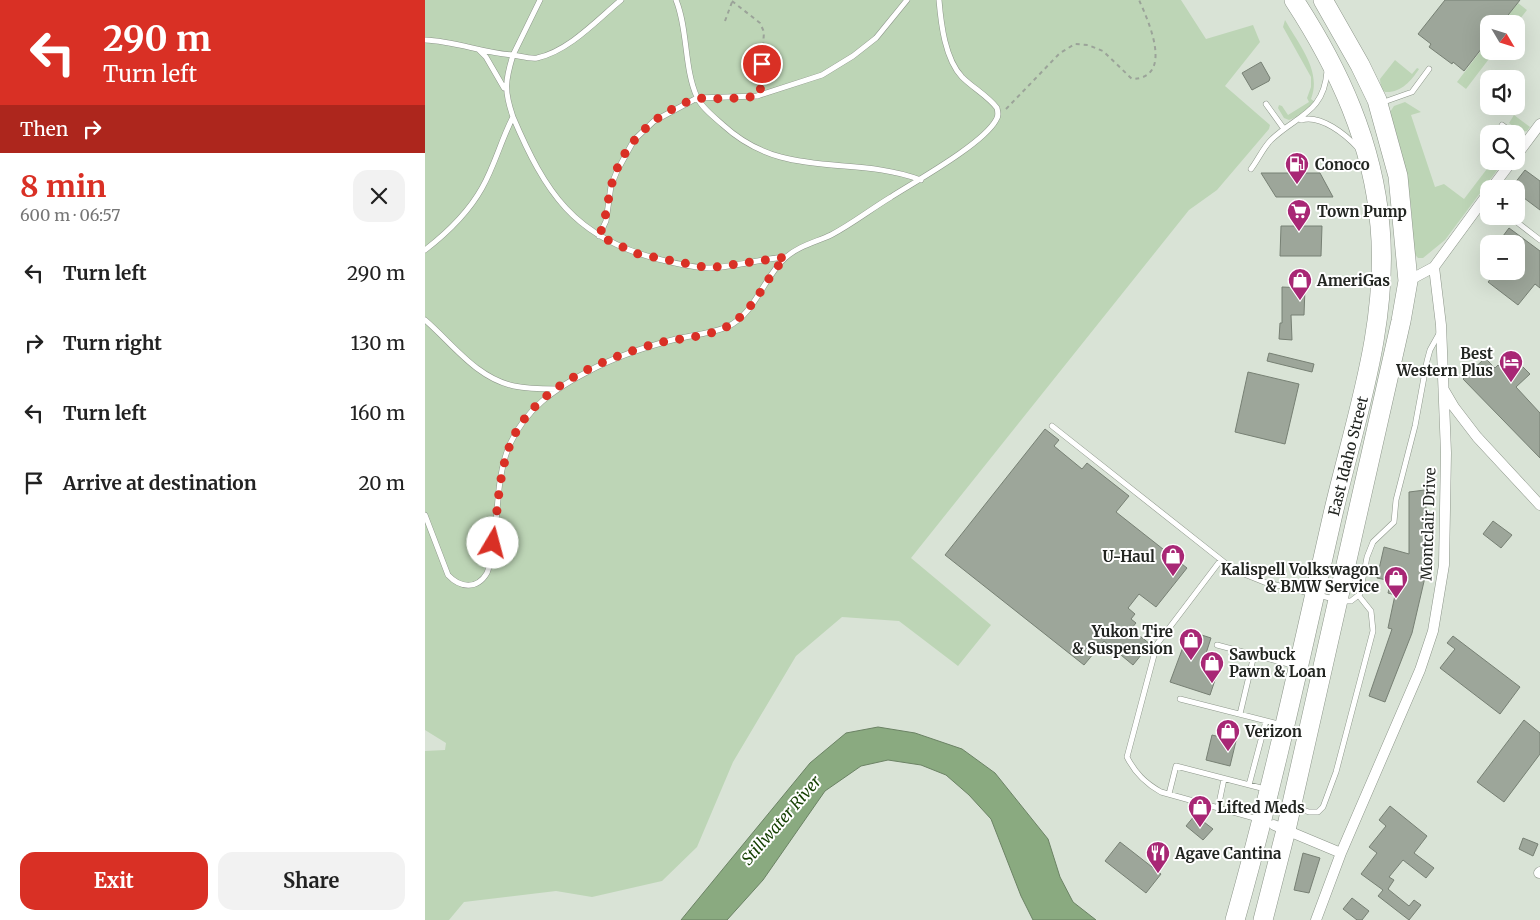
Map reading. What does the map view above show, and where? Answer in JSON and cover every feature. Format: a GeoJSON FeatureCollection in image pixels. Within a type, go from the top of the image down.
{"type":"FeatureCollection","features":[{"type":"Feature","properties":{"kind":"highway","name":"East Idaho Street"},"geometry":{"type":"LineString","coordinates":[[1263,920],[1274,825],[1270,790],[1369,369],[1379,311],[1382,277],[1380,225],[1369,163],[1351,104],[1323,47],[1294,0]]}},
{"type":"Feature","properties":{"kind":"highway","name":"East Idaho Street"},"geometry":{"type":"LineString","coordinates":[[1235,920],[1274,825],[1291,806],[1401,321],[1408,281],[1398,176],[1378,104],[1360,65],[1323,0]]}},
{"type":"Feature","properties":{"kind":"highway"},"geometry":{"type":"LineString","coordinates":[[1301,760],[1297,727],[1316,620],[1315,595]]}},
{"type":"Feature","properties":{"kind":"highway"},"geometry":{"type":"LineString","coordinates":[[1255,920],[1259,861],[1266,833],[1274,825]]}},
{"type":"Feature","properties":{"kind":"street"},"geometry":{"type":"LineString","coordinates":[[1526,143],[1540,124]]}},
{"type":"Feature","properties":{"kind":"street"},"geometry":{"type":"LineString","coordinates":[[1408,281],[1434,267],[1480,206]]}},
{"type":"Feature","properties":{"kind":"street","name":"Montclair Drive"},"geometry":{"type":"LineString","coordinates":[[1316,920],[1341,854],[1419,670],[1433,631],[1444,565],[1445,453],[1441,379],[1441,331],[1434,267]]}},
{"type":"Feature","properties":{"kind":"street"},"geometry":{"type":"LineString","coordinates":[[1441,379],[1446,395],[1477,437],[1540,505]]}},
{"type":"Feature","properties":{"kind":"street"},"geometry":{"type":"LineString","coordinates":[[1274,825],[1341,854]]}},
{"type":"Feature","properties":{"kind":"lane"},"geometry":{"type":"LineString","coordinates":[[540,0],[513,55],[506,78],[506,91],[513,117],[525,145],[553,195],[570,213],[599,236],[638,254],[709,268],[786,257]]}},
{"type":"Feature","properties":{"kind":"lane"},"geometry":{"type":"LineString","coordinates":[[425,40],[476,48],[495,54],[535,58],[550,53],[577,36],[621,0]]}},
{"type":"Feature","properties":{"kind":"lane"},"geometry":{"type":"LineString","coordinates":[[676,0],[697,98],[735,137],[760,151],[791,161],[892,170],[921,180]]}},
{"type":"Feature","properties":{"kind":"lane"},"geometry":{"type":"LineString","coordinates":[[599,236],[606,221],[611,186],[617,170],[634,140],[653,121],[697,98],[742,98],[760,95],[822,75],[853,56],[885,28],[907,0]]}},
{"type":"Feature","properties":{"kind":"lane"},"geometry":{"type":"LineString","coordinates":[[425,516],[448,576],[455,583],[463,586],[471,586],[482,579],[491,559],[503,474],[510,443],[531,411],[557,389],[604,363],[654,344],[727,327],[757,299],[776,266],[786,257],[845,227],[921,180],[969,146],[997,119],[997,108],[963,78],[953,63],[942,24],[939,0]]}},
{"type":"Feature","properties":{"kind":"lane"},"geometry":{"type":"LineString","coordinates":[[1251,169],[1269,142],[1284,129],[1311,111],[1326,85],[1327,67],[1323,47]]}},
{"type":"Feature","properties":{"kind":"lane"},"geometry":{"type":"LineString","coordinates":[[476,48],[486,57],[506,91]]}},
{"type":"Feature","properties":{"kind":"lane"},"geometry":{"type":"LineString","coordinates":[[1378,104],[1412,92],[1429,69]]}},
{"type":"Feature","properties":{"kind":"lane"},"geometry":{"type":"LineString","coordinates":[[1266,104],[1284,129]]}},
{"type":"Feature","properties":{"kind":"lane"},"geometry":{"type":"LineString","coordinates":[[425,250],[469,208],[482,188],[513,117]]}},
{"type":"Feature","properties":{"kind":"lane"},"geometry":{"type":"LineString","coordinates":[[1298,121],[1305,119],[1321,122],[1336,130],[1354,143],[1369,163]]}},
{"type":"Feature","properties":{"kind":"lane"},"geometry":{"type":"LineString","coordinates":[[1521,225],[1540,240]]}},
{"type":"Feature","properties":{"kind":"lane"},"geometry":{"type":"LineString","coordinates":[[425,320],[467,360],[502,382],[532,388],[557,389]]}},
{"type":"Feature","properties":{"kind":"lane"},"geometry":{"type":"LineString","coordinates":[[1052,426],[1221,561],[1244,575],[1315,595],[1351,601],[1359,596],[1365,577],[1367,557],[1373,542],[1394,522],[1396,500],[1415,426],[1425,368],[1430,350],[1441,331]]}},
{"type":"Feature","properties":{"kind":"lane"},"geometry":{"type":"LineString","coordinates":[[1221,561],[1157,644],[1127,757],[1133,770],[1147,784],[1169,794],[1274,825]]}},
{"type":"Feature","properties":{"kind":"lane"},"geometry":{"type":"LineString","coordinates":[[1291,806],[1309,812],[1318,812],[1323,807],[1336,772],[1373,631],[1371,611],[1359,596]]}},
{"type":"Feature","properties":{"kind":"lane"},"geometry":{"type":"LineString","coordinates":[[1217,645],[1298,666]]}},
{"type":"Feature","properties":{"kind":"lane"},"geometry":{"type":"LineString","coordinates":[[1240,714],[1254,655]]}},
{"type":"Feature","properties":{"kind":"lane"},"geometry":{"type":"LineString","coordinates":[[1180,699],[1285,726]]}},
{"type":"Feature","properties":{"kind":"lane"},"geometry":{"type":"LineString","coordinates":[[1249,785],[1266,721]]}},
{"type":"Feature","properties":{"kind":"lane"},"geometry":{"type":"LineString","coordinates":[[1169,794],[1175,766],[1270,790]]}},
{"type":"Feature","properties":{"kind":"lane"},"geometry":{"type":"LineString","coordinates":[[1218,808],[1224,779]]}},
{"type":"Feature","properties":{"kind":"path"},"geometry":{"type":"LineString","coordinates":[[997,119],[1039,72],[1060,53],[1075,44],[1088,45],[1103,52],[1131,79],[1142,79],[1151,71],[1156,55],[1152,27],[1139,0]]}},
{"type":"Feature","properties":{"kind":"path"},"geometry":{"type":"LineString","coordinates":[[725,21],[732,1],[760,23],[764,32],[760,95]]}},
{"type":"Feature","properties":{"kind":"shaded area"},"geometry":{"type":"Polygon","coordinates":[[[425,0],[1181,0],[1206,39],[1253,25],[1260,42],[1225,86],[1270,125],[1269,129],[1217,190],[1189,210],[911,558],[991,625],[958,666],[899,621],[842,617],[796,656],[733,762],[697,847],[662,881],[592,897],[556,891],[464,902],[449,920],[425,920],[425,751],[445,750],[446,743],[425,730],[425,0]]]}},
{"type":"Feature","properties":{"kind":"shaded area"},"geometry":{"type":"Polygon","coordinates":[[[1518,3],[1527,10],[1523,15],[1508,15],[1518,3]]]}},
{"type":"Feature","properties":{"kind":"shaded area"},"geometry":{"type":"Polygon","coordinates":[[[1285,20],[1311,68],[1314,78],[1314,89],[1311,99],[1315,102],[1304,114],[1289,120],[1284,118],[1278,108],[1279,105],[1282,106],[1288,115],[1309,102],[1307,98],[1311,87],[1311,77],[1283,27],[1285,20]]]}},
{"type":"Feature","properties":{"kind":"shaded area"},"geometry":{"type":"Polygon","coordinates":[[[1480,52],[1480,60],[1488,60],[1466,89],[1457,82],[1480,52]]]}},
{"type":"Feature","properties":{"kind":"shaded area"},"geometry":{"type":"Polygon","coordinates":[[[1395,60],[1412,74],[1417,68],[1419,69],[1409,82],[1401,88],[1396,91],[1385,92],[1381,89],[1380,79],[1395,60]]]}},
{"type":"Feature","properties":{"kind":"shaded area"},"geometry":{"type":"Polygon","coordinates":[[[1405,102],[1421,112],[1411,115],[1435,187],[1444,184],[1464,199],[1486,170],[1497,170],[1490,180],[1480,180],[1480,193],[1445,240],[1423,258],[1418,258],[1415,254],[1412,240],[1411,206],[1407,179],[1390,112],[1394,106],[1405,102]]]}},
{"type":"Feature","properties":{"kind":"shaded area"},"geometry":{"type":"Polygon","coordinates":[[[1514,115],[1530,127],[1525,131],[1525,125],[1512,125],[1509,123],[1514,115]]]}},
{"type":"Feature","properties":{"kind":"water","name":"Stillwater River"},"geometry":{"type":"Polygon","coordinates":[[[878,727],[915,733],[962,749],[995,773],[1048,839],[1060,877],[1073,902],[1096,920],[1033,920],[1021,896],[991,819],[969,795],[946,775],[921,765],[888,760],[861,766],[825,791],[763,880],[727,920],[681,920],[810,763],[846,733],[878,727]]]}},
{"type":"Feature","properties":{"kind":"building"},"geometry":{"type":"Polygon","coordinates":[[[1445,0],[1520,0],[1508,15],[1480,15],[1480,51],[1464,71],[1429,47],[1431,44],[1418,34],[1445,0]]]}},
{"type":"Feature","properties":{"kind":"building"},"geometry":{"type":"Polygon","coordinates":[[[1261,62],[1270,78],[1269,81],[1252,90],[1242,73],[1261,62]]]}},
{"type":"Feature","properties":{"kind":"building"},"geometry":{"type":"Polygon","coordinates":[[[1525,170],[1540,181],[1540,210],[1525,199],[1525,180],[1517,180],[1525,170]]]}},
{"type":"Feature","properties":{"kind":"building","name":"Conoco"},"geometry":{"type":"Polygon","coordinates":[[[1261,173],[1320,173],[1333,197],[1276,197],[1261,173]]]}},
{"type":"Feature","properties":{"kind":"building"},"geometry":{"type":"Polygon","coordinates":[[[1281,226],[1322,226],[1321,256],[1280,256],[1281,226]]]}},
{"type":"Feature","properties":{"kind":"building"},"geometry":{"type":"Polygon","coordinates":[[[1509,228],[1518,235],[1504,235],[1509,228]]]}},
{"type":"Feature","properties":{"kind":"building"},"geometry":{"type":"Polygon","coordinates":[[[1525,240],[1540,251],[1540,288],[1535,284],[1518,305],[1488,282],[1490,280],[1525,280],[1525,240]]]}},
{"type":"Feature","properties":{"kind":"building"},"geometry":{"type":"Polygon","coordinates":[[[1282,287],[1305,288],[1304,315],[1291,315],[1292,340],[1279,339],[1280,323],[1282,323],[1282,287]]]}},
{"type":"Feature","properties":{"kind":"building"},"geometry":{"type":"Polygon","coordinates":[[[1269,353],[1314,364],[1312,372],[1267,361],[1269,353]]]}},
{"type":"Feature","properties":{"kind":"building"},"geometry":{"type":"Polygon","coordinates":[[[1485,358],[1495,368],[1498,365],[1509,377],[1521,365],[1530,374],[1516,387],[1540,413],[1540,458],[1463,379],[1485,358]]]}},
{"type":"Feature","properties":{"kind":"building"},"geometry":{"type":"Polygon","coordinates":[[[1248,372],[1299,384],[1285,444],[1235,432],[1248,372]]]}},
{"type":"Feature","properties":{"kind":"building"},"geometry":{"type":"Polygon","coordinates":[[[1045,429],[1059,440],[1054,446],[1082,469],[1087,463],[1129,496],[1116,512],[1187,568],[1156,607],[1139,594],[1128,608],[1135,614],[1131,619],[1136,623],[1131,629],[1150,644],[1133,665],[1104,641],[1084,665],[945,555],[1045,429]]]}},
{"type":"Feature","properties":{"kind":"building"},"geometry":{"type":"Polygon","coordinates":[[[1425,490],[1429,560],[1412,633],[1385,702],[1369,696],[1392,629],[1388,628],[1395,595],[1388,593],[1391,581],[1377,578],[1384,547],[1409,554],[1409,492],[1425,490]]]}},
{"type":"Feature","properties":{"kind":"building"},"geometry":{"type":"Polygon","coordinates":[[[1493,521],[1512,535],[1501,548],[1483,534],[1493,521]]]}},
{"type":"Feature","properties":{"kind":"building"},"geometry":{"type":"Polygon","coordinates":[[[1189,631],[1211,638],[1201,669],[1217,674],[1210,695],[1170,682],[1189,631]]]}},
{"type":"Feature","properties":{"kind":"building"},"geometry":{"type":"Polygon","coordinates":[[[1453,636],[1520,687],[1500,714],[1440,668],[1455,649],[1447,643],[1453,636]]]}},
{"type":"Feature","properties":{"kind":"building"},"geometry":{"type":"Polygon","coordinates":[[[1524,720],[1540,733],[1540,754],[1504,802],[1477,782],[1524,720]]]}},
{"type":"Feature","properties":{"kind":"building"},"geometry":{"type":"Polygon","coordinates":[[[1212,735],[1236,741],[1230,766],[1206,760],[1212,735]]]}},
{"type":"Feature","properties":{"kind":"building"},"geometry":{"type":"Polygon","coordinates":[[[1390,806],[1427,836],[1414,853],[1434,868],[1426,878],[1403,860],[1389,877],[1394,880],[1388,889],[1409,906],[1414,900],[1421,905],[1409,920],[1378,896],[1383,890],[1361,874],[1377,853],[1369,847],[1386,826],[1379,820],[1390,806]]]}},
{"type":"Feature","properties":{"kind":"building"},"geometry":{"type":"Polygon","coordinates":[[[1195,815],[1213,829],[1203,840],[1186,826],[1195,815]]]}},
{"type":"Feature","properties":{"kind":"building"},"geometry":{"type":"Polygon","coordinates":[[[1523,838],[1538,844],[1533,856],[1519,849],[1523,838]]]}},
{"type":"Feature","properties":{"kind":"building"},"geometry":{"type":"Polygon","coordinates":[[[1120,842],[1161,874],[1146,893],[1105,861],[1120,842]]]}},
{"type":"Feature","properties":{"kind":"building"},"geometry":{"type":"Polygon","coordinates":[[[1303,853],[1320,858],[1309,893],[1294,890],[1303,853]]]}},
{"type":"Feature","properties":{"kind":"building"},"geometry":{"type":"Polygon","coordinates":[[[1352,898],[1369,911],[1362,920],[1357,920],[1343,909],[1352,898]]]}},
{"type":"Feature","properties":{"kind":"place","name":"Conoco"},"geometry":{"type":"Point","coordinates":[1297,185]}},
{"type":"Feature","properties":{"kind":"place","name":"Town Pump"},"geometry":{"type":"Point","coordinates":[1299,232]}},
{"type":"Feature","properties":{"kind":"place","name":"AmeriGas"},"geometry":{"type":"Point","coordinates":[1300,301]}},
{"type":"Feature","properties":{"kind":"place","name":"Best Western Plus"},"geometry":{"type":"Point","coordinates":[1511,383]}},
{"type":"Feature","properties":{"kind":"place","name":"U-Haul"},"geometry":{"type":"Point","coordinates":[1173,577]}},
{"type":"Feature","properties":{"kind":"place","name":"Kalispell Volkswagon & BMW Service"},"geometry":{"type":"Point","coordinates":[1396,599]}},
{"type":"Feature","properties":{"kind":"place","name":"Yukon Tire & Suspension"},"geometry":{"type":"Point","coordinates":[1191,661]}},
{"type":"Feature","properties":{"kind":"place","name":"Sawbuck Pawn & Loan"},"geometry":{"type":"Point","coordinates":[1212,684]}},
{"type":"Feature","properties":{"kind":"place","name":"Verizon"},"geometry":{"type":"Point","coordinates":[1228,752]}},
{"type":"Feature","properties":{"kind":"place","name":"Lifted Meds"},"geometry":{"type":"Point","coordinates":[1200,828]}},
{"type":"Feature","properties":{"kind":"place","name":"Agave Cantina"},"geometry":{"type":"Point","coordinates":[1158,874]}},
{"type":"Feature","properties":{"kind":"route"},"geometry":{"type":"LineString","coordinates":[[493,543],[499,497],[510,443],[527,416],[544,398],[587,371],[604,363],[654,344],[727,327],[757,299],[776,266],[786,257],[709,268],[691,266],[638,254],[621,248],[599,236],[606,221],[611,186],[617,170],[624,155],[640,133],[661,116],[697,98],[742,98],[760,95],[762,64]]}}]}
